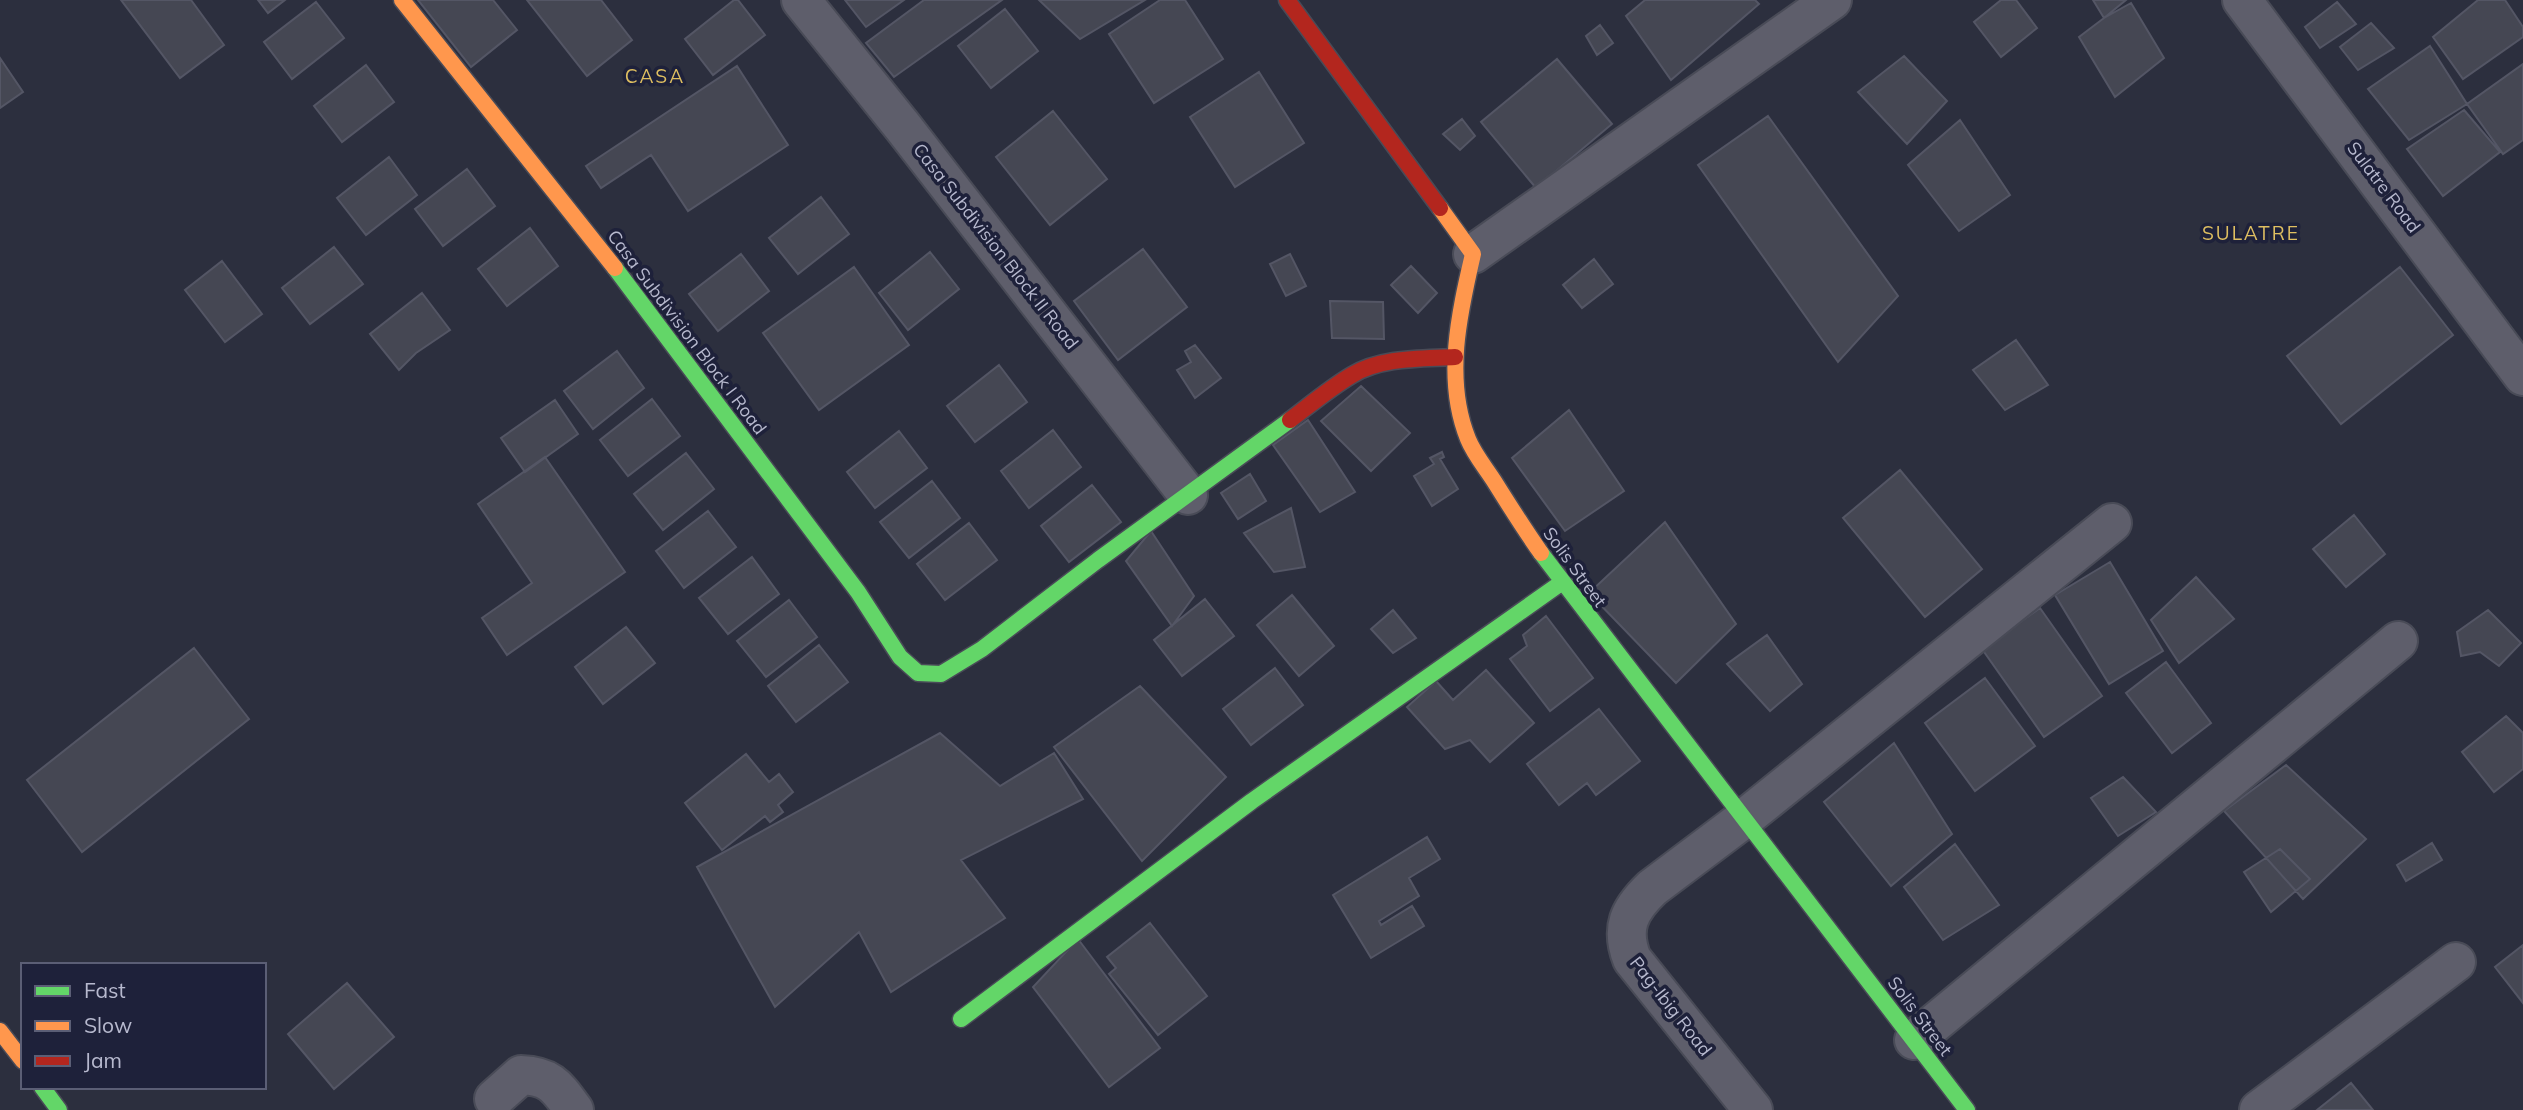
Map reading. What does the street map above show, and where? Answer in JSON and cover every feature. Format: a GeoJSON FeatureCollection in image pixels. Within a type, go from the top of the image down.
{"type":"FeatureCollection","features":[{"type":"Feature","properties":{"kind":"street","name":"Casa Subdivision Block I Road"},"geometry":{"type":"LineString","coordinates":[[402,0],[617,271],[858,592],[900,657],[911,669],[918,673],[941,674],[1003,633],[1188,495]]}},
{"type":"Feature","properties":{"kind":"street","name":"Casa Subdivision Block II Road"},"geometry":{"type":"LineString","coordinates":[[801,0],[903,127],[1188,495]]}},
{"type":"Feature","properties":{"kind":"street"},"geometry":{"type":"LineString","coordinates":[[1287,0],[1473,254],[1832,0]]}},
{"type":"Feature","properties":{"kind":"street","name":"Sulatre Road"},"geometry":{"type":"LineString","coordinates":[[2242,0],[2523,376]]}},
{"type":"Feature","properties":{"kind":"street","name":"Solis Street"},"geometry":{"type":"LineString","coordinates":[[1473,254],[1458,319],[1455,357],[1459,401],[1467,436],[1517,519],[1561,583],[1745,818],[1967,1110]]}},
{"type":"Feature","properties":{"kind":"street"},"geometry":{"type":"LineString","coordinates":[[1188,495],[1361,370],[1409,360],[1455,357]]}},
{"type":"Feature","properties":{"kind":"street"},"geometry":{"type":"LineString","coordinates":[[1745,818],[2112,523]]}},
{"type":"Feature","properties":{"kind":"street"},"geometry":{"type":"LineString","coordinates":[[961,1019],[1252,801],[1561,583]]}},
{"type":"Feature","properties":{"kind":"street"},"geometry":{"type":"LineString","coordinates":[[1914,1040],[2398,641]]}},
{"type":"Feature","properties":{"kind":"street","name":"Pag-Ibig Road"},"geometry":{"type":"LineString","coordinates":[[1745,818],[1652,888],[1639,901],[1628,922],[1625,942],[1632,959],[1752,1110]]}},
{"type":"Feature","properties":{"kind":"street"},"geometry":{"type":"LineString","coordinates":[[2259,1110],[2456,962]]}},
{"type":"Feature","properties":{"kind":"street"},"geometry":{"type":"LineString","coordinates":[[0,1031],[21,1058]]}},
{"type":"Feature","properties":{"kind":"street"},"geometry":{"type":"LineString","coordinates":[[494,1099],[521,1076],[540,1076],[556,1086],[574,1110]]}},
{"type":"Feature","properties":{"kind":"street"},"geometry":{"type":"LineString","coordinates":[[43,1089],[59,1110]]}},
{"type":"Feature","properties":{"kind":"building"},"geometry":{"type":"Polygon","coordinates":[[[121,0],[191,0],[224,45],[180,78],[121,0]]]}},
{"type":"Feature","properties":{"kind":"building"},"geometry":{"type":"Polygon","coordinates":[[[258,0],[285,0],[268,13],[258,0]]]}},
{"type":"Feature","properties":{"kind":"building"},"geometry":{"type":"Polygon","coordinates":[[[418,0],[493,0],[517,30],[471,67],[418,0]]]}},
{"type":"Feature","properties":{"kind":"building"},"geometry":{"type":"Polygon","coordinates":[[[527,0],[601,0],[632,40],[587,76],[527,0]]]}},
{"type":"Feature","properties":{"kind":"building"},"geometry":{"type":"Polygon","coordinates":[[[734,0],[738,0],[765,35],[713,75],[685,39],[734,0]]]}},
{"type":"Feature","properties":{"kind":"building"},"geometry":{"type":"Polygon","coordinates":[[[845,0],[904,0],[866,27],[845,0]]]}},
{"type":"Feature","properties":{"kind":"building"},"geometry":{"type":"Polygon","coordinates":[[[924,0],[1002,0],[894,77],[866,43],[924,0]]]}},
{"type":"Feature","properties":{"kind":"building"},"geometry":{"type":"Polygon","coordinates":[[[1039,0],[1145,0],[1080,39],[1039,0]]]}},
{"type":"Feature","properties":{"kind":"building"},"geometry":{"type":"Polygon","coordinates":[[[1160,0],[1185,0],[1223,59],[1154,103],[1109,34],[1160,0]]]}},
{"type":"Feature","properties":{"kind":"building"},"geometry":{"type":"Polygon","coordinates":[[[1645,0],[1755,0],[1759,4],[1671,80],[1626,16],[1645,0]]]}},
{"type":"Feature","properties":{"kind":"building"},"geometry":{"type":"Polygon","coordinates":[[[2001,0],[2016,0],[2037,28],[2001,57],[1974,22],[2001,0]]]}},
{"type":"Feature","properties":{"kind":"building"},"geometry":{"type":"Polygon","coordinates":[[[2093,0],[2126,0],[2104,18],[2093,0]]]}},
{"type":"Feature","properties":{"kind":"building"},"geometry":{"type":"Polygon","coordinates":[[[2478,0],[2505,0],[2523,27],[2523,37],[2463,79],[2433,37],[2478,0]]]}},
{"type":"Feature","properties":{"kind":"building"},"geometry":{"type":"Polygon","coordinates":[[[316,2],[344,38],[292,79],[264,42],[316,2]]]}},
{"type":"Feature","properties":{"kind":"building"},"geometry":{"type":"Polygon","coordinates":[[[2337,2],[2356,24],[2320,48],[2305,27],[2337,2]]]}},
{"type":"Feature","properties":{"kind":"building"},"geometry":{"type":"Polygon","coordinates":[[[2131,3],[2164,58],[2115,97],[2079,37],[2104,18],[2131,3]]]}},
{"type":"Feature","properties":{"kind":"building"},"geometry":{"type":"Polygon","coordinates":[[[1005,9],[1038,51],[991,88],[958,46],[1005,9]]]}},
{"type":"Feature","properties":{"kind":"building"},"geometry":{"type":"Polygon","coordinates":[[[2371,23],[2394,48],[2358,70],[2340,47],[2371,23]]]}},
{"type":"Feature","properties":{"kind":"building"},"geometry":{"type":"Polygon","coordinates":[[[1600,25],[1613,43],[1597,55],[1586,36],[1600,25]]]}},
{"type":"Feature","properties":{"kind":"building"},"geometry":{"type":"Polygon","coordinates":[[[2430,46],[2467,104],[2409,140],[2368,89],[2430,46]]]}},
{"type":"Feature","properties":{"kind":"building"},"geometry":{"type":"Polygon","coordinates":[[[1904,56],[1947,101],[1907,144],[1858,92],[1904,56]]]}},
{"type":"Feature","properties":{"kind":"building"},"geometry":{"type":"Polygon","coordinates":[[[0,58],[23,92],[0,108],[0,58]]]}},
{"type":"Feature","properties":{"kind":"building"},"geometry":{"type":"Polygon","coordinates":[[[1557,59],[1612,124],[1536,188],[1481,122],[1557,59]]]}},
{"type":"Feature","properties":{"kind":"building"},"geometry":{"type":"Polygon","coordinates":[[[2523,64],[2523,140],[2503,154],[2467,104],[2523,64]]]}},
{"type":"Feature","properties":{"kind":"building"},"geometry":{"type":"Polygon","coordinates":[[[366,65],[394,102],[342,142],[314,106],[366,65]]]}},
{"type":"Feature","properties":{"kind":"building"},"geometry":{"type":"Polygon","coordinates":[[[737,66],[788,145],[688,211],[651,155],[601,188],[586,166],[737,66]]]}},
{"type":"Feature","properties":{"kind":"building"},"geometry":{"type":"Polygon","coordinates":[[[1259,72],[1304,143],[1235,187],[1190,117],[1259,72]]]}},
{"type":"Feature","properties":{"kind":"building"},"geometry":{"type":"Polygon","coordinates":[[[2464,110],[2500,152],[2443,196],[2407,149],[2464,110]]]}},
{"type":"Feature","properties":{"kind":"building"},"geometry":{"type":"Polygon","coordinates":[[[1053,111],[1107,179],[1050,225],[996,157],[1053,111]]]}},
{"type":"Feature","properties":{"kind":"building"},"geometry":{"type":"Polygon","coordinates":[[[1768,116],[1898,296],[1838,362],[1698,165],[1768,116]]]}},
{"type":"Feature","properties":{"kind":"building"},"geometry":{"type":"Polygon","coordinates":[[[1462,119],[1475,136],[1460,150],[1443,134],[1462,119]]]}},
{"type":"Feature","properties":{"kind":"building"},"geometry":{"type":"Polygon","coordinates":[[[1960,120],[2010,195],[1959,231],[1908,165],[1960,120]]]}},
{"type":"Feature","properties":{"kind":"building"},"geometry":{"type":"Polygon","coordinates":[[[389,157],[417,195],[366,235],[337,198],[389,157]]]}},
{"type":"Feature","properties":{"kind":"building"},"geometry":{"type":"Polygon","coordinates":[[[467,169],[495,206],[443,246],[415,209],[467,169]]]}},
{"type":"Feature","properties":{"kind":"building"},"geometry":{"type":"Polygon","coordinates":[[[821,197],[849,234],[798,274],[769,238],[821,197]]]}},
{"type":"Feature","properties":{"kind":"building"},"geometry":{"type":"Polygon","coordinates":[[[530,228],[558,266],[507,306],[478,269],[530,228]]]}},
{"type":"Feature","properties":{"kind":"building"},"geometry":{"type":"Polygon","coordinates":[[[334,247],[363,284],[310,324],[282,288],[334,247]]]}},
{"type":"Feature","properties":{"kind":"building"},"geometry":{"type":"Polygon","coordinates":[[[1143,249],[1187,307],[1118,360],[1074,301],[1143,249]]]}},
{"type":"Feature","properties":{"kind":"building"},"geometry":{"type":"Polygon","coordinates":[[[930,252],[959,289],[908,330],[879,293],[930,252]]]}},
{"type":"Feature","properties":{"kind":"building"},"geometry":{"type":"Polygon","coordinates":[[[741,254],[769,291],[718,331],[689,294],[741,254]]]}},
{"type":"Feature","properties":{"kind":"building"},"geometry":{"type":"Polygon","coordinates":[[[1290,254],[1306,286],[1286,296],[1270,264],[1290,254]]]}},
{"type":"Feature","properties":{"kind":"building"},"geometry":{"type":"Polygon","coordinates":[[[1594,259],[1613,284],[1582,308],[1563,285],[1594,259]]]}},
{"type":"Feature","properties":{"kind":"building"},"geometry":{"type":"Polygon","coordinates":[[[222,261],[262,314],[225,342],[185,290],[222,261]]]}},
{"type":"Feature","properties":{"kind":"building"},"geometry":{"type":"Polygon","coordinates":[[[1411,266],[1437,293],[1418,313],[1391,285],[1411,266]]]}},
{"type":"Feature","properties":{"kind":"building"},"geometry":{"type":"Polygon","coordinates":[[[854,267],[909,345],[819,410],[763,333],[854,267]]]}},
{"type":"Feature","properties":{"kind":"building"},"geometry":{"type":"Polygon","coordinates":[[[2400,267],[2453,335],[2341,424],[2287,356],[2400,267]]]}},
{"type":"Feature","properties":{"kind":"building"},"geometry":{"type":"Polygon","coordinates":[[[422,293],[450,330],[416,353],[399,370],[370,334],[422,293]]]}},
{"type":"Feature","properties":{"kind":"building"},"geometry":{"type":"Polygon","coordinates":[[[1330,301],[1383,302],[1384,339],[1332,338],[1330,301]]]}},
{"type":"Feature","properties":{"kind":"building"},"geometry":{"type":"Polygon","coordinates":[[[2016,340],[2048,385],[2005,410],[1973,370],[2016,340]]]}},
{"type":"Feature","properties":{"kind":"building"},"geometry":{"type":"Polygon","coordinates":[[[1195,345],[1221,378],[1195,398],[1177,370],[1191,362],[1185,351],[1195,345]]]}},
{"type":"Feature","properties":{"kind":"building"},"geometry":{"type":"Polygon","coordinates":[[[617,351],[644,388],[593,429],[564,391],[617,351]]]}},
{"type":"Feature","properties":{"kind":"building"},"geometry":{"type":"Polygon","coordinates":[[[999,365],[1027,402],[975,442],[947,406],[999,365]]]}},
{"type":"Feature","properties":{"kind":"building"},"geometry":{"type":"Polygon","coordinates":[[[1361,386],[1410,433],[1371,471],[1321,421],[1361,386]]]}},
{"type":"Feature","properties":{"kind":"building"},"geometry":{"type":"Polygon","coordinates":[[[652,399],[680,436],[628,476],[600,440],[652,399]]]}},
{"type":"Feature","properties":{"kind":"building"},"geometry":{"type":"Polygon","coordinates":[[[555,400],[578,434],[525,472],[501,438],[555,400]]]}},
{"type":"Feature","properties":{"kind":"building"},"geometry":{"type":"Polygon","coordinates":[[[1569,410],[1624,491],[1565,531],[1512,458],[1569,410]]]}},
{"type":"Feature","properties":{"kind":"building"},"geometry":{"type":"Polygon","coordinates":[[[1308,420],[1355,492],[1320,512],[1273,445],[1308,420]]]}},
{"type":"Feature","properties":{"kind":"building"},"geometry":{"type":"Polygon","coordinates":[[[1053,430],[1081,467],[1029,508],[1001,471],[1053,430]]]}},
{"type":"Feature","properties":{"kind":"building"},"geometry":{"type":"Polygon","coordinates":[[[899,431],[927,468],[875,508],[847,472],[899,431]]]}},
{"type":"Feature","properties":{"kind":"building"},"geometry":{"type":"Polygon","coordinates":[[[1442,452],[1444,457],[1440,459],[1458,489],[1432,506],[1414,476],[1434,464],[1430,458],[1442,452]]]}},
{"type":"Feature","properties":{"kind":"building"},"geometry":{"type":"Polygon","coordinates":[[[686,453],[714,489],[663,530],[634,494],[686,453]]]}},
{"type":"Feature","properties":{"kind":"building"},"geometry":{"type":"Polygon","coordinates":[[[545,457],[625,572],[507,655],[482,618],[532,583],[478,504],[545,457]]]}},
{"type":"Feature","properties":{"kind":"building"},"geometry":{"type":"Polygon","coordinates":[[[1900,470],[1982,569],[1925,617],[1843,518],[1900,470]]]}},
{"type":"Feature","properties":{"kind":"building"},"geometry":{"type":"Polygon","coordinates":[[[1250,474],[1266,501],[1238,519],[1221,493],[1250,474]]]}},
{"type":"Feature","properties":{"kind":"building"},"geometry":{"type":"Polygon","coordinates":[[[932,481],[960,518],[909,558],[880,522],[932,481]]]}},
{"type":"Feature","properties":{"kind":"building"},"geometry":{"type":"Polygon","coordinates":[[[1092,485],[1121,522],[1069,562],[1041,526],[1092,485]]]}},
{"type":"Feature","properties":{"kind":"building"},"geometry":{"type":"Polygon","coordinates":[[[1291,508],[1305,567],[1274,572],[1244,533],[1291,508]]]}},
{"type":"Feature","properties":{"kind":"building"},"geometry":{"type":"Polygon","coordinates":[[[708,511],[736,547],[684,588],[656,551],[708,511]]]}},
{"type":"Feature","properties":{"kind":"building"},"geometry":{"type":"Polygon","coordinates":[[[2354,515],[2385,554],[2346,587],[2313,549],[2354,515]]]}},
{"type":"Feature","properties":{"kind":"building"},"geometry":{"type":"Polygon","coordinates":[[[1665,522],[1736,624],[1676,683],[1589,593],[1665,522]]]}},
{"type":"Feature","properties":{"kind":"building"},"geometry":{"type":"Polygon","coordinates":[[[969,523],[997,560],[945,600],[917,564],[969,523]]]}},
{"type":"Feature","properties":{"kind":"building"},"geometry":{"type":"Polygon","coordinates":[[[1151,531],[1194,596],[1172,626],[1126,561],[1151,531]]]}},
{"type":"Feature","properties":{"kind":"building"},"geometry":{"type":"Polygon","coordinates":[[[752,557],[779,594],[728,634],[699,598],[752,557]]]}},
{"type":"Feature","properties":{"kind":"building"},"geometry":{"type":"Polygon","coordinates":[[[2110,562],[2163,651],[2109,684],[2055,595],[2110,562]]]}},
{"type":"Feature","properties":{"kind":"building"},"geometry":{"type":"Polygon","coordinates":[[[2196,577],[2234,619],[2179,663],[2151,620],[2196,577]]]}},
{"type":"Feature","properties":{"kind":"building"},"geometry":{"type":"Polygon","coordinates":[[[1292,595],[1334,646],[1299,676],[1257,625],[1292,595]]]}},
{"type":"Feature","properties":{"kind":"building"},"geometry":{"type":"Polygon","coordinates":[[[1205,599],[1234,636],[1182,676],[1154,640],[1205,599]]]}},
{"type":"Feature","properties":{"kind":"building"},"geometry":{"type":"Polygon","coordinates":[[[789,600],[817,637],[766,677],[737,641],[789,600]]]}},
{"type":"Feature","properties":{"kind":"building"},"geometry":{"type":"Polygon","coordinates":[[[2040,608],[2102,696],[2044,737],[1982,649],[2040,608]]]}},
{"type":"Feature","properties":{"kind":"building"},"geometry":{"type":"Polygon","coordinates":[[[1393,610],[1416,638],[1393,653],[1371,629],[1393,610]]]}},
{"type":"Feature","properties":{"kind":"building"},"geometry":{"type":"Polygon","coordinates":[[[2488,610],[2521,643],[2499,666],[2480,652],[2461,656],[2457,632],[2488,610]]]}},
{"type":"Feature","properties":{"kind":"building"},"geometry":{"type":"Polygon","coordinates":[[[1546,616],[1593,678],[1550,711],[1510,659],[1527,646],[1523,635],[1546,616]]]}},
{"type":"Feature","properties":{"kind":"building"},"geometry":{"type":"Polygon","coordinates":[[[626,627],[655,663],[603,704],[575,667],[626,627]]]}},
{"type":"Feature","properties":{"kind":"building"},"geometry":{"type":"Polygon","coordinates":[[[1767,635],[1802,684],[1770,711],[1727,664],[1767,635]]]}},
{"type":"Feature","properties":{"kind":"building"},"geometry":{"type":"Polygon","coordinates":[[[819,645],[848,682],[796,722],[768,686],[819,645]]]}},
{"type":"Feature","properties":{"kind":"building"},"geometry":{"type":"Polygon","coordinates":[[[194,648],[249,719],[82,852],[27,780],[194,648]]]}},
{"type":"Feature","properties":{"kind":"building"},"geometry":{"type":"Polygon","coordinates":[[[2166,662],[2211,723],[2172,753],[2126,693],[2166,662]]]}},
{"type":"Feature","properties":{"kind":"building"},"geometry":{"type":"Polygon","coordinates":[[[1275,668],[1303,705],[1251,745],[1223,709],[1275,668]]]}},
{"type":"Feature","properties":{"kind":"building"},"geometry":{"type":"Polygon","coordinates":[[[1486,670],[1534,723],[1490,762],[1470,740],[1445,749],[1407,707],[1436,681],[1453,700],[1486,670]]]}},
{"type":"Feature","properties":{"kind":"building"},"geometry":{"type":"Polygon","coordinates":[[[1985,678],[2035,746],[1975,791],[1925,723],[1985,678]]]}},
{"type":"Feature","properties":{"kind":"building"},"geometry":{"type":"Polygon","coordinates":[[[1140,686],[1226,777],[1142,861],[1054,747],[1140,686]]]}},
{"type":"Feature","properties":{"kind":"building"},"geometry":{"type":"Polygon","coordinates":[[[1599,709],[1640,761],[1596,795],[1587,783],[1559,805],[1527,764],[1599,709]]]}},
{"type":"Feature","properties":{"kind":"building"},"geometry":{"type":"Polygon","coordinates":[[[2506,716],[2523,733],[2523,769],[2494,792],[2462,752],[2506,716]]]}},
{"type":"Feature","properties":{"kind":"building"},"geometry":{"type":"Polygon","coordinates":[[[940,733],[1000,786],[1054,753],[1083,799],[961,860],[1005,918],[891,992],[859,932],[775,1007],[697,867],[940,733]]]}},
{"type":"Feature","properties":{"kind":"building"},"geometry":{"type":"Polygon","coordinates":[[[1894,743],[1952,834],[1891,886],[1824,802],[1894,743]]]}},
{"type":"Feature","properties":{"kind":"building"},"geometry":{"type":"Polygon","coordinates":[[[746,754],[769,782],[779,774],[793,792],[778,805],[783,812],[770,822],[765,816],[722,850],[685,803],[746,754]]]}},
{"type":"Feature","properties":{"kind":"building"},"geometry":{"type":"Polygon","coordinates":[[[2286,765],[2366,839],[2303,899],[2224,811],[2286,765]]]}},
{"type":"Feature","properties":{"kind":"building"},"geometry":{"type":"Polygon","coordinates":[[[2123,777],[2156,812],[2118,836],[2091,798],[2123,777]]]}},
{"type":"Feature","properties":{"kind":"building"},"geometry":{"type":"Polygon","coordinates":[[[1427,837],[1440,859],[1409,878],[1419,896],[1379,921],[1381,925],[1412,906],[1424,926],[1371,958],[1333,895],[1427,837]]]}},
{"type":"Feature","properties":{"kind":"building"},"geometry":{"type":"Polygon","coordinates":[[[2432,843],[2442,860],[2406,881],[2397,865],[2432,843]]]}},
{"type":"Feature","properties":{"kind":"building"},"geometry":{"type":"Polygon","coordinates":[[[1955,844],[1999,905],[1943,940],[1904,887],[1955,844]]]}},
{"type":"Feature","properties":{"kind":"building"},"geometry":{"type":"Polygon","coordinates":[[[2280,849],[2310,879],[2271,912],[2244,872],[2280,849]]]}},
{"type":"Feature","properties":{"kind":"building"},"geometry":{"type":"Polygon","coordinates":[[[1150,923],[1207,996],[1158,1035],[1109,974],[1116,968],[1107,957],[1150,923]]]}},
{"type":"Feature","properties":{"kind":"building"},"geometry":{"type":"Polygon","coordinates":[[[1078,939],[1160,1048],[1109,1087],[1033,987],[1078,939]]]}},
{"type":"Feature","properties":{"kind":"building"},"geometry":{"type":"Polygon","coordinates":[[[2523,945],[2523,1003],[2495,967],[2523,945]]]}},
{"type":"Feature","properties":{"kind":"building"},"geometry":{"type":"Polygon","coordinates":[[[347,983],[394,1037],[334,1089],[288,1034],[347,983]]]}},
{"type":"Feature","properties":{"kind":"building"},"geometry":{"type":"Polygon","coordinates":[[[2351,1083],[2373,1110],[2317,1110],[2351,1083]]]}},
{"type":"Feature","properties":{"kind":"traffic: fast"},"geometry":{"type":"LineString","coordinates":[[615,268],[858,592],[900,657],[918,673],[941,674],[982,649],[1098,560],[1290,420]]}},
{"type":"Feature","properties":{"kind":"traffic: fast"},"geometry":{"type":"LineString","coordinates":[[1541,553],[1967,1110]]}},
{"type":"Feature","properties":{"kind":"traffic: fast"},"geometry":{"type":"LineString","coordinates":[[961,1019],[1252,801],[1561,583]]}},
{"type":"Feature","properties":{"kind":"traffic: fast"},"geometry":{"type":"LineString","coordinates":[[43,1089],[59,1110]]}},
{"type":"Feature","properties":{"kind":"traffic: slow"},"geometry":{"type":"LineString","coordinates":[[402,0],[615,268]]}},
{"type":"Feature","properties":{"kind":"traffic: slow"},"geometry":{"type":"LineString","coordinates":[[1440,208],[1473,254],[1456,347],[1455,370],[1461,417],[1473,450],[1541,553]]}},
{"type":"Feature","properties":{"kind":"traffic: slow"},"geometry":{"type":"LineString","coordinates":[[0,1031],[21,1058]]}},
{"type":"Feature","properties":{"kind":"traffic: jam"},"geometry":{"type":"LineString","coordinates":[[1287,0],[1440,208]]}},
{"type":"Feature","properties":{"kind":"traffic: jam"},"geometry":{"type":"LineString","coordinates":[[1290,420],[1336,385],[1364,369],[1402,360],[1455,357]]}},
{"type":"Feature","properties":{"kind":"district","name":"CASA"},"geometry":{"type":"Point","coordinates":[655,76]}},
{"type":"Feature","properties":{"kind":"district","name":"SULATRE"},"geometry":{"type":"Point","coordinates":[2251,233]}}]}
